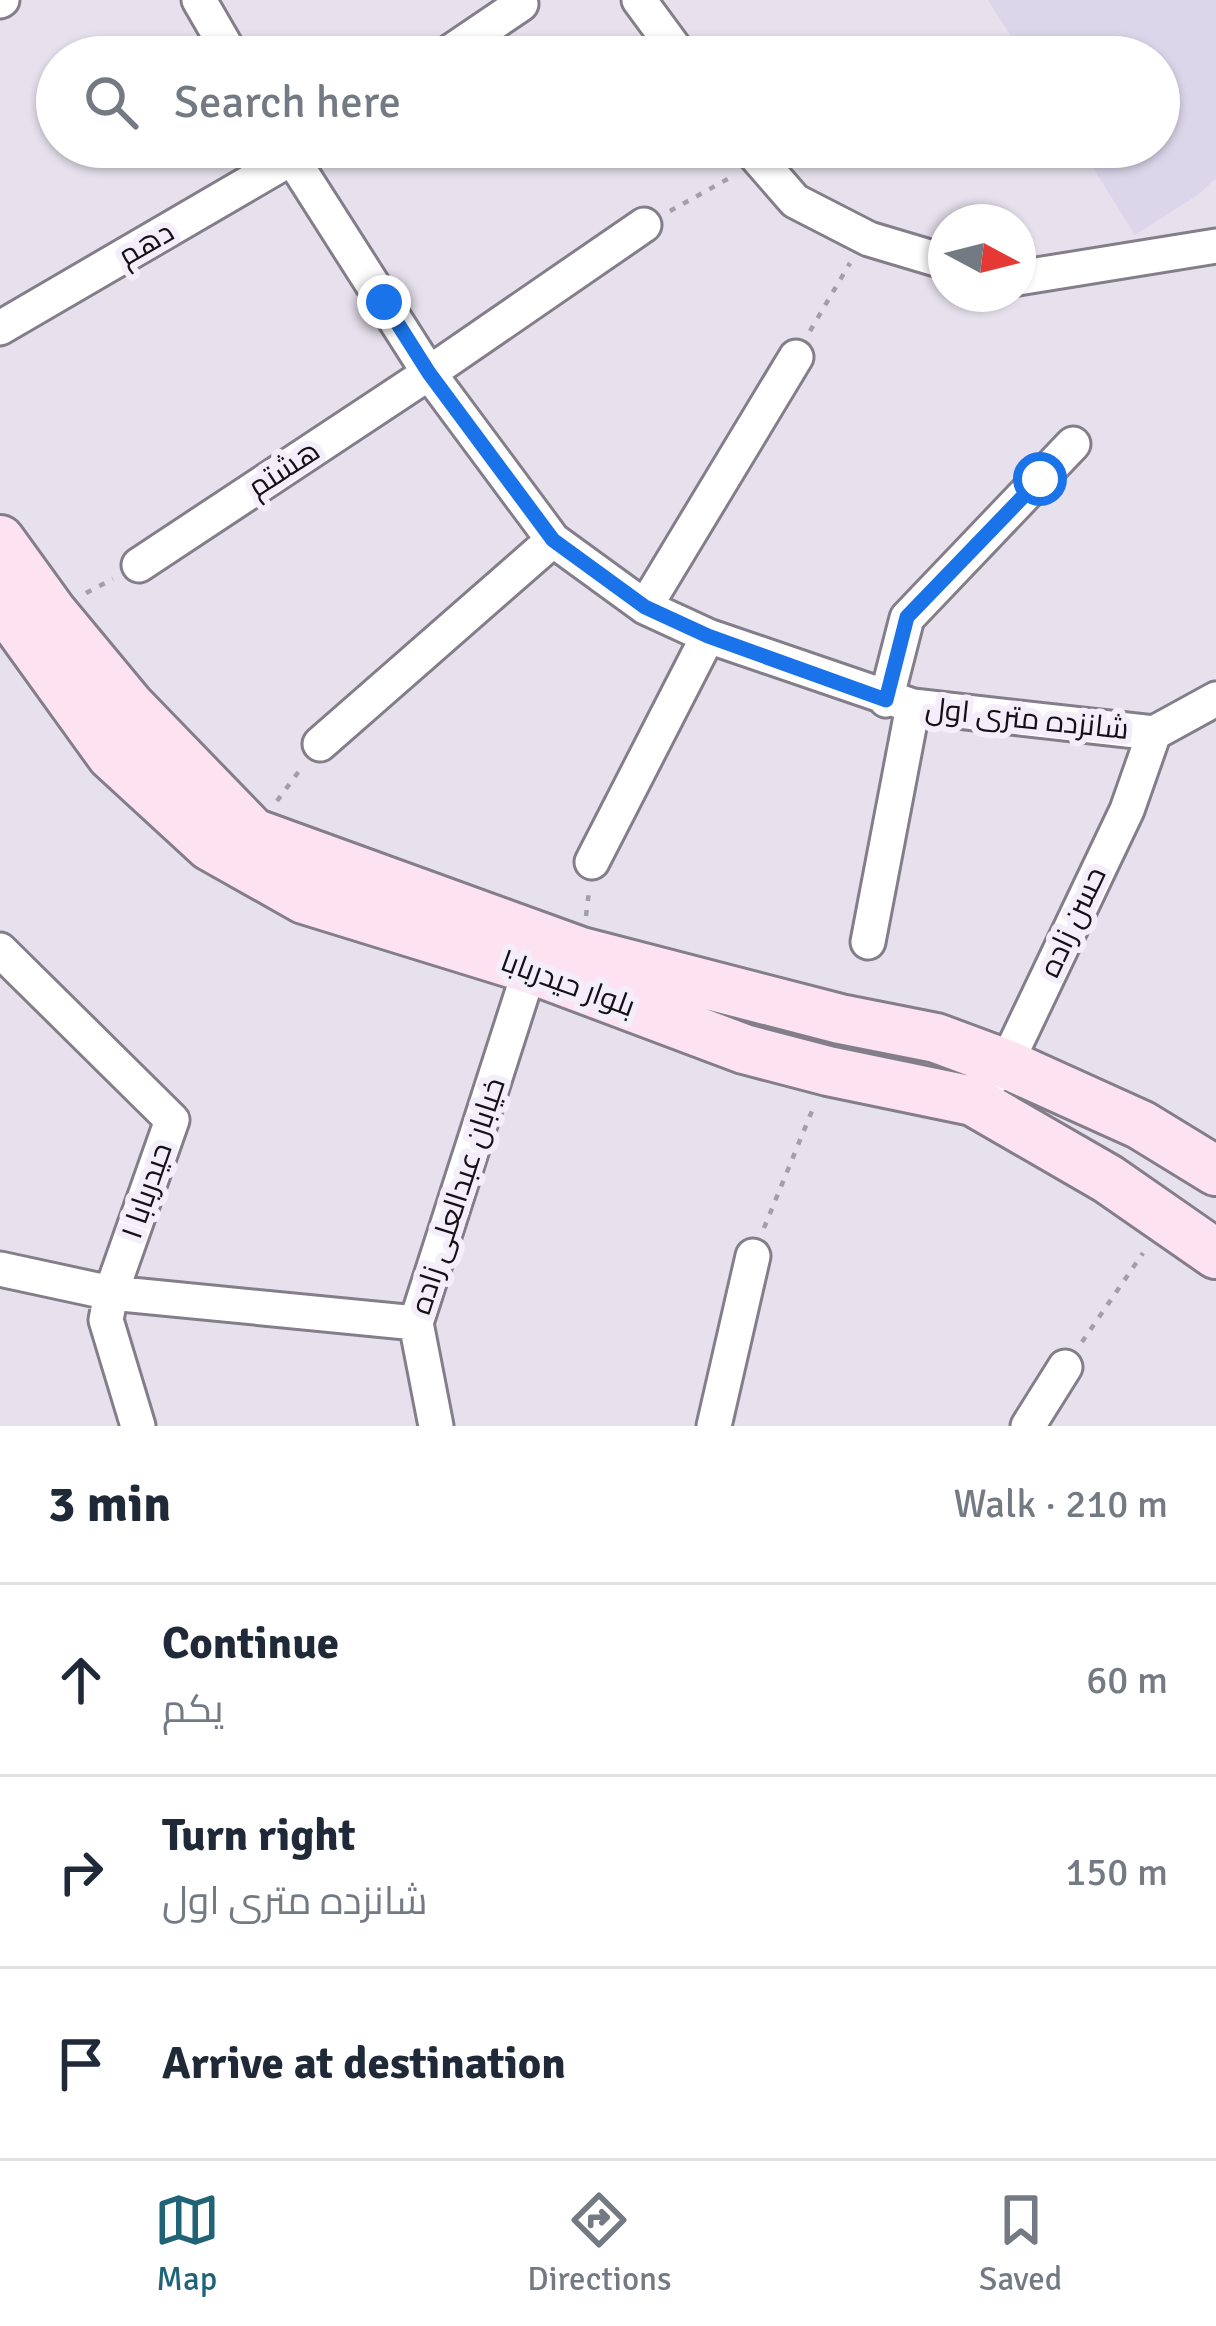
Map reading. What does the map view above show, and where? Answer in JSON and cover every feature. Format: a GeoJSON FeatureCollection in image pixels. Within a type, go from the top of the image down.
{"type":"FeatureCollection","features":[{"type":"Feature","properties":{"kind":"street"},"geometry":{"type":"LineString","coordinates":[[200,0],[220,36]]}},
{"type":"Feature","properties":{"kind":"street"},"geometry":{"type":"LineString","coordinates":[[639,0],[666,36]]}},
{"type":"Feature","properties":{"kind":"street"},"geometry":{"type":"LineString","coordinates":[[474,36],[521,4]]}},
{"type":"Feature","properties":{"kind":"street","name":"دهم"},"geometry":{"type":"LineString","coordinates":[[0,328],[268,168]]}},
{"type":"Feature","properties":{"kind":"street","name":"شانزده متری اول"},"geometry":{"type":"LineString","coordinates":[[306,168],[429,373],[553,540],[645,607],[708,636],[899,703],[1154,733],[1216,699]]}},
{"type":"Feature","properties":{"kind":"street"},"geometry":{"type":"LineString","coordinates":[[766,168],[795,201],[869,239],[928,257]]}},
{"type":"Feature","properties":{"kind":"street","name":"هشتم"},"geometry":{"type":"LineString","coordinates":[[139,565],[644,225]]}},
{"type":"Feature","properties":{"kind":"street"},"geometry":{"type":"LineString","coordinates":[[1036,275],[1216,246]]}},
{"type":"Feature","properties":{"kind":"street"},"geometry":{"type":"LineString","coordinates":[[645,607],[796,357]]}},
{"type":"Feature","properties":{"kind":"street"},"geometry":{"type":"LineString","coordinates":[[868,942],[907,617],[1072,444]]}},
{"type":"Feature","properties":{"kind":"street","name":"بلوار حیدربابا"},"geometry":{"type":"LineString","coordinates":[[0,540],[130,706],[254,833],[550,953],[744,1048],[974,1101],[1168,1217],[1216,1254]]}},
{"type":"Feature","properties":{"kind":"street"},"geometry":{"type":"LineString","coordinates":[[320,744],[553,540]]}},
{"type":"Feature","properties":{"kind":"street","name":"بلوار حیدربابا"},"geometry":{"type":"LineString","coordinates":[[0,601],[111,755],[210,846],[304,898],[936,1038],[1142,1125],[1216,1171]]}},
{"type":"Feature","properties":{"kind":"street"},"geometry":{"type":"LineString","coordinates":[[592,862],[708,636]]}},
{"type":"Feature","properties":{"kind":"street","name":"حسن زاده"},"geometry":{"type":"LineString","coordinates":[[974,1101],[1006,1064],[1127,810],[1154,733]]}},
{"type":"Feature","properties":{"kind":"street","name":"حیدربابا ۱"},"geometry":{"type":"LineString","coordinates":[[0,950],[172,1120],[111,1293],[106,1320],[138,1426]]}},
{"type":"Feature","properties":{"kind":"street","name":"خیابان عبدالعلی زاده"},"geometry":{"type":"LineString","coordinates":[[436,1426],[416,1323],[550,953]]}},
{"type":"Feature","properties":{"kind":"street"},"geometry":{"type":"LineString","coordinates":[[714,1426],[753,1256]]}},
{"type":"Feature","properties":{"kind":"street"},"geometry":{"type":"LineString","coordinates":[[0,1269],[111,1293],[416,1323]]}},
{"type":"Feature","properties":{"kind":"street"},"geometry":{"type":"LineString","coordinates":[[1028,1426],[1065,1366]]}},
{"type":"Feature","properties":{"kind":"path"},"geometry":{"type":"LineString","coordinates":[[644,225],[734,168]]}},
{"type":"Feature","properties":{"kind":"path"},"geometry":{"type":"LineString","coordinates":[[796,357],[839,276],[869,239]]}},
{"type":"Feature","properties":{"kind":"path"},"geometry":{"type":"LineString","coordinates":[[52,612],[139,565]]}},
{"type":"Feature","properties":{"kind":"path"},"geometry":{"type":"LineString","coordinates":[[254,833],[320,744]]}},
{"type":"Feature","properties":{"kind":"path"},"geometry":{"type":"LineString","coordinates":[[550,953],[592,862]]}},
{"type":"Feature","properties":{"kind":"path"},"geometry":{"type":"LineString","coordinates":[[753,1256],[828,1071]]}},
{"type":"Feature","properties":{"kind":"path"},"geometry":{"type":"LineString","coordinates":[[1065,1366],[1168,1217]]}},
{"type":"Feature","properties":{"kind":"shaded area"},"geometry":{"type":"Polygon","coordinates":[[[988,0],[1216,0],[1216,178],[1135,235],[1093,168],[1180,168],[1180,36],[1011,36],[988,0]]]}},
{"type":"Feature","properties":{"kind":"route"},"geometry":{"type":"LineString","coordinates":[[384,302],[429,373],[553,540],[645,607],[708,636],[886,700],[907,617],[1040,479]]}}]}
